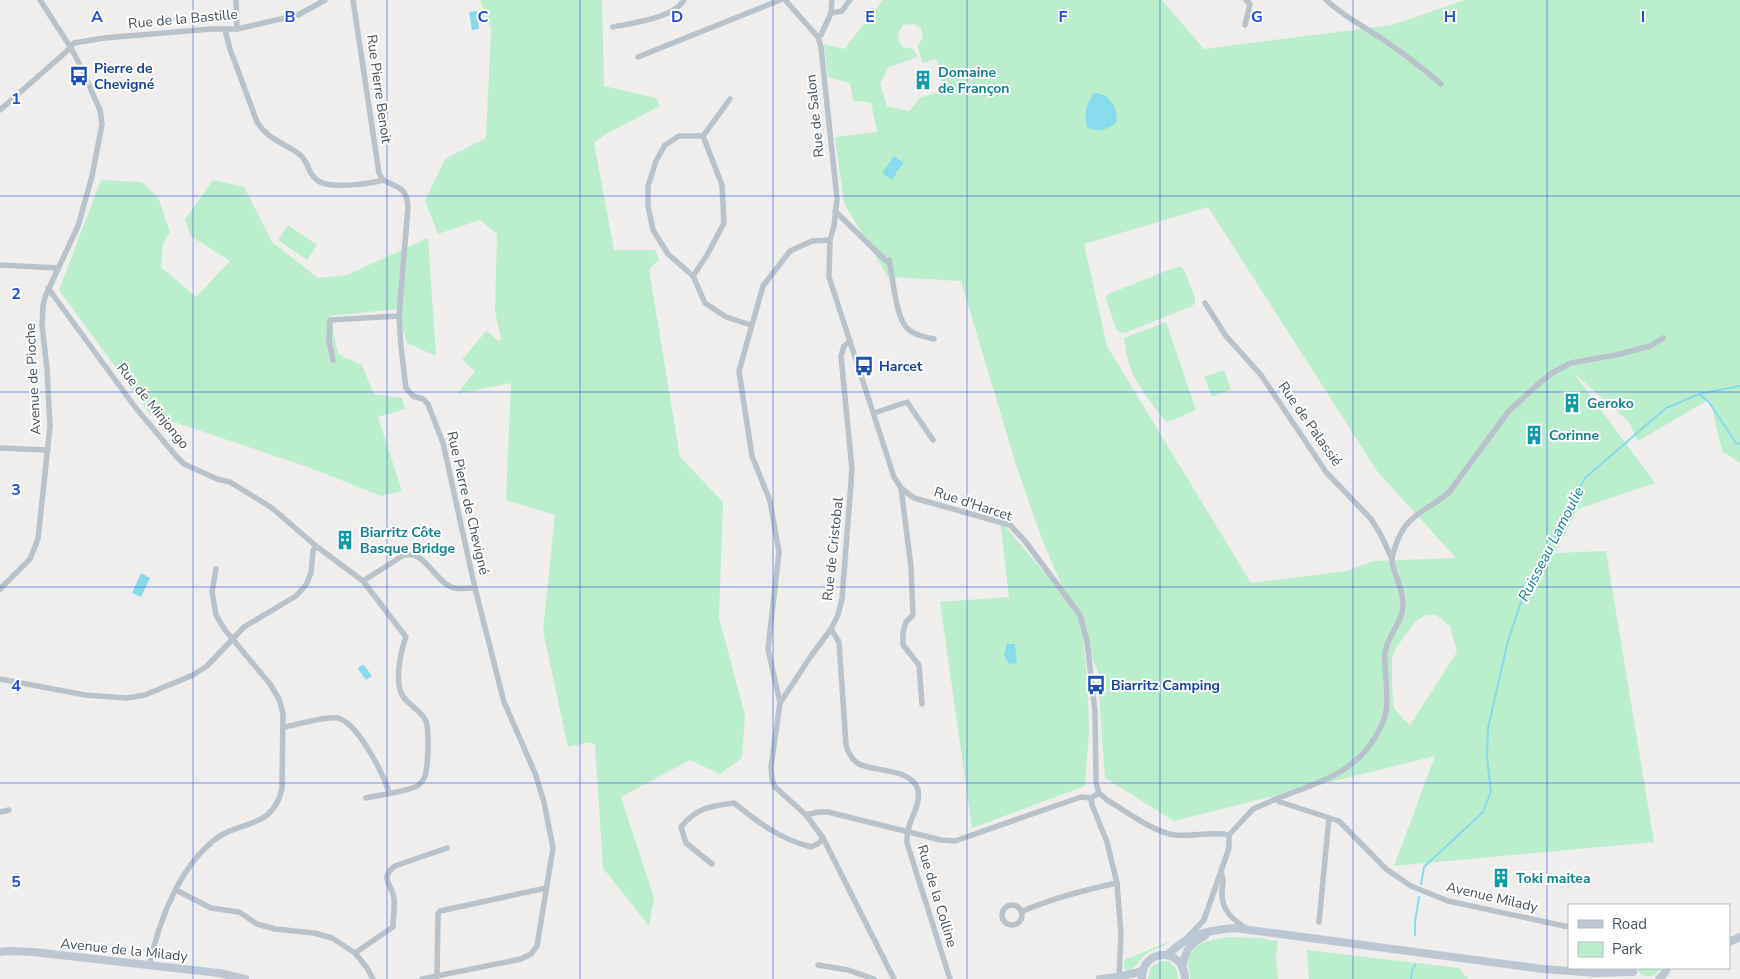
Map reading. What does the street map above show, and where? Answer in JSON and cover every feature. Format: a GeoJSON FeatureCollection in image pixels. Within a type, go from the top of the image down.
{"type":"FeatureCollection","features":[{"type":"Feature","properties":{"kind":"main road"},"geometry":{"type":"LineString","coordinates":[[1167,955],[1187,938],[1206,931],[1235,928],[1543,969],[1596,974],[1632,970],[1639,979]]}},
{"type":"Feature","properties":{"kind":"main road"},"geometry":{"type":"LineString","coordinates":[[1185,979],[1182,966],[1185,953],[1190,945],[1196,940],[1220,930]]}},
{"type":"Feature","properties":{"kind":"main road","name":"Avenue de la Milady"},"geometry":{"type":"LineString","coordinates":[[0,952],[33,952],[219,972],[245,979]]}},
{"type":"Feature","properties":{"kind":"main road"},"geometry":{"type":"LineString","coordinates":[[1100,979],[1142,975],[1145,966],[1152,958],[1162,955],[1176,959],[1182,966]]}},
{"type":"Feature","properties":{"kind":"main road"},"geometry":{"type":"LineString","coordinates":[[1659,979],[1666,969]]}},
{"type":"Feature","properties":{"kind":"street","name":"Avenue de Pioche"},"geometry":{"type":"LineString","coordinates":[[0,589],[30,559],[38,539],[50,426],[42,315],[48,288],[78,226],[84,208],[102,124],[100,110],[71,48],[40,0]]}},
{"type":"Feature","properties":{"kind":"street"},"geometry":{"type":"LineString","coordinates":[[236,0],[237,29]]}},
{"type":"Feature","properties":{"kind":"street","name":"Rue de la Bastille"},"geometry":{"type":"LineString","coordinates":[[71,48],[74,43],[104,38],[211,29],[237,29],[298,15],[325,0]]}},
{"type":"Feature","properties":{"kind":"street","name":"Rue Pierre Benoit"},"geometry":{"type":"LineString","coordinates":[[353,0],[379,173],[383,180]]}},
{"type":"Feature","properties":{"kind":"street"},"geometry":{"type":"LineString","coordinates":[[613,27],[659,16],[682,4],[684,0]]}},
{"type":"Feature","properties":{"kind":"street"},"geometry":{"type":"LineString","coordinates":[[638,57],[780,0]]}},
{"type":"Feature","properties":{"kind":"street","name":"Rue de Salon"},"geometry":{"type":"LineString","coordinates":[[786,0],[818,38],[822,58],[836,189],[834,226],[830,240]]}},
{"type":"Feature","properties":{"kind":"street"},"geometry":{"type":"LineString","coordinates":[[818,38],[831,13],[832,0]]}},
{"type":"Feature","properties":{"kind":"street"},"geometry":{"type":"LineString","coordinates":[[831,13],[842,11],[850,0]]}},
{"type":"Feature","properties":{"kind":"street"},"geometry":{"type":"LineString","coordinates":[[1246,0],[1250,4],[1246,25]]}},
{"type":"Feature","properties":{"kind":"street"},"geometry":{"type":"LineString","coordinates":[[1326,0],[1340,13],[1418,64],[1441,84]]}},
{"type":"Feature","properties":{"kind":"street"},"geometry":{"type":"LineString","coordinates":[[225,30],[257,122],[270,138],[303,156],[312,175],[318,181],[326,184],[376,182],[383,180]]}},
{"type":"Feature","properties":{"kind":"street"},"geometry":{"type":"LineString","coordinates":[[0,110],[71,48]]}},
{"type":"Feature","properties":{"kind":"street"},"geometry":{"type":"LineString","coordinates":[[703,136],[730,99]]}},
{"type":"Feature","properties":{"kind":"street"},"geometry":{"type":"LineString","coordinates":[[703,136],[679,136],[665,146],[656,161],[648,186],[648,206],[654,230],[668,254],[693,276],[705,303],[726,317],[751,325]]}},
{"type":"Feature","properties":{"kind":"street"},"geometry":{"type":"LineString","coordinates":[[693,276],[724,223],[722,185],[703,136]]}},
{"type":"Feature","properties":{"kind":"street","name":"Rue Pierre de Chevigné"},"geometry":{"type":"LineString","coordinates":[[383,180],[402,189],[408,196],[400,316],[401,347],[406,388],[413,396],[423,399],[428,404],[443,443],[475,588],[504,702],[535,773],[544,802],[553,848],[537,946],[531,954],[506,963],[422,979]]}},
{"type":"Feature","properties":{"kind":"street"},"geometry":{"type":"LineString","coordinates":[[835,210],[886,261],[889,260],[897,303],[906,327],[919,336],[934,339]]}},
{"type":"Feature","properties":{"kind":"street"},"geometry":{"type":"LineString","coordinates":[[780,703],[768,648],[779,552],[770,501],[752,456],[739,371],[763,286],[790,251],[812,241],[830,240],[829,277],[894,477],[900,488],[911,567],[912,615],[906,622],[902,632],[903,645],[918,664],[922,704]]}},
{"type":"Feature","properties":{"kind":"street"},"geometry":{"type":"LineString","coordinates":[[0,264],[58,268]]}},
{"type":"Feature","properties":{"kind":"street","name":"Rue de Minjongo"},"geometry":{"type":"LineString","coordinates":[[48,288],[135,407],[184,464],[217,479],[230,482],[272,508],[316,546],[363,581],[406,636],[402,649],[400,689],[402,695],[424,717],[427,724],[426,774],[422,782],[415,787],[390,793]]}},
{"type":"Feature","properties":{"kind":"street","name":"Rue de Palassié"},"geometry":{"type":"LineString","coordinates":[[1205,303],[1226,336],[1260,375],[1326,472],[1371,520],[1381,535],[1392,559],[1402,593],[1402,615],[1388,641],[1385,654],[1387,679],[1386,713],[1377,734],[1365,752],[1353,764],[1340,772],[1276,799]]}},
{"type":"Feature","properties":{"kind":"street"},"geometry":{"type":"LineString","coordinates":[[334,360],[329,340],[330,320],[400,316]]}},
{"type":"Feature","properties":{"kind":"street"},"geometry":{"type":"LineString","coordinates":[[1392,559],[1399,536],[1407,522],[1444,498],[1508,412],[1537,385],[1561,366],[1571,362],[1616,355],[1650,346],[1663,338]]}},
{"type":"Feature","properties":{"kind":"street","name":"Rue de Cristobal"},"geometry":{"type":"LineString","coordinates":[[850,341],[844,346],[841,356],[852,469],[842,600],[838,615],[831,629],[780,703],[771,767],[775,787],[806,814],[823,838],[894,979]]}},
{"type":"Feature","properties":{"kind":"street"},"geometry":{"type":"LineString","coordinates":[[874,413],[906,402],[933,440]]}},
{"type":"Feature","properties":{"kind":"street"},"geometry":{"type":"LineString","coordinates":[[0,448],[48,450]]}},
{"type":"Feature","properties":{"kind":"street","name":"Rue d'Harcet"},"geometry":{"type":"LineString","coordinates":[[900,488],[914,498],[1010,526],[1025,541],[1080,615],[1087,641],[1093,695],[1096,729],[1094,775],[1099,793]]}},
{"type":"Feature","properties":{"kind":"street"},"geometry":{"type":"LineString","coordinates":[[0,679],[85,696],[127,698],[145,695],[193,675],[207,666],[244,627],[296,596],[306,585],[311,573],[316,546]]}},
{"type":"Feature","properties":{"kind":"street"},"geometry":{"type":"LineString","coordinates":[[363,581],[404,555],[410,554],[419,557],[450,586],[456,588],[475,588]]}},
{"type":"Feature","properties":{"kind":"street"},"geometry":{"type":"LineString","coordinates":[[150,966],[157,938],[176,890],[191,864],[212,842],[228,831],[262,819],[276,806],[282,789],[284,728],[279,699],[270,684],[225,630],[216,615],[212,592],[216,569]]}},
{"type":"Feature","properties":{"kind":"street","name":"Rue de la Colline"},"geometry":{"type":"LineString","coordinates":[[831,629],[839,642],[848,752],[858,764],[901,774],[911,779],[918,788],[918,800],[908,830],[907,843],[950,979]]}},
{"type":"Feature","properties":{"kind":"street"},"geometry":{"type":"LineString","coordinates":[[284,728],[327,718],[338,718],[352,726],[379,768],[390,793],[366,798]]}},
{"type":"Feature","properties":{"kind":"street"},"geometry":{"type":"LineString","coordinates":[[806,814],[828,812],[908,830],[941,840],[961,840],[1081,798],[1091,798],[1099,793],[1107,800],[1164,832],[1183,835],[1219,832],[1229,834]]}},
{"type":"Feature","properties":{"kind":"street"},"geometry":{"type":"LineString","coordinates":[[1091,798],[1107,842],[1117,883],[1121,934],[1121,978]]}},
{"type":"Feature","properties":{"kind":"street"},"geometry":{"type":"LineString","coordinates":[[1187,938],[1204,920],[1229,848],[1229,834],[1253,809],[1276,799],[1288,805],[1329,818],[1319,922]]}},
{"type":"Feature","properties":{"kind":"street"},"geometry":{"type":"LineString","coordinates":[[712,864],[686,843],[681,827],[690,815],[713,806],[734,804],[769,830],[796,843],[811,847],[819,843],[823,838]]}},
{"type":"Feature","properties":{"kind":"street"},"geometry":{"type":"LineString","coordinates":[[0,812],[9,810]]}},
{"type":"Feature","properties":{"kind":"street","name":"Avenue Milady"},"geometry":{"type":"LineString","coordinates":[[1329,818],[1339,821],[1386,869],[1411,886],[1448,901],[1568,927]]}},
{"type":"Feature","properties":{"kind":"street"},"geometry":{"type":"LineString","coordinates":[[355,953],[393,927],[394,896],[389,888],[390,870],[395,866],[447,848]]}},
{"type":"Feature","properties":{"kind":"street"},"geometry":{"type":"LineString","coordinates":[[1221,873],[1224,879],[1222,903],[1227,913],[1249,929]]}},
{"type":"Feature","properties":{"kind":"street"},"geometry":{"type":"LineString","coordinates":[[1022,911],[1070,894],[1117,883]]}},
{"type":"Feature","properties":{"kind":"street"},"geometry":{"type":"LineString","coordinates":[[437,977],[438,914],[440,911],[546,888]]}},
{"type":"Feature","properties":{"kind":"street"},"geometry":{"type":"LineString","coordinates":[[176,890],[211,908],[239,912],[257,924],[275,929],[314,933],[332,938],[355,953],[373,979]]}},
{"type":"Feature","properties":{"kind":"street"},"geometry":{"type":"LineString","coordinates":[[818,965],[848,970],[874,979]]}},
{"type":"Feature","properties":{"kind":"green space"},"geometry":{"type":"Polygon","coordinates":[[[480,0],[602,0],[604,86],[656,98],[660,106],[606,134],[594,143],[614,250],[655,250],[659,259],[649,270],[680,457],[723,502],[719,618],[745,715],[742,758],[720,774],[690,760],[621,797],[654,898],[649,926],[603,868],[595,745],[590,742],[568,747],[543,631],[555,515],[506,500],[511,383],[457,394],[475,371],[462,360],[486,331],[499,341],[501,339],[495,311],[497,234],[480,220],[438,234],[425,201],[445,159],[486,138],[491,29],[480,0]]]}},
{"type":"Feature","properties":{"kind":"green space"},"geometry":{"type":"Polygon","coordinates":[[[883,0],[1162,0],[1204,49],[1392,25],[1465,0],[1740,0],[1740,463],[1722,451],[1710,399],[1638,441],[1628,421],[1573,372],[1655,483],[1578,509],[1555,553],[1606,551],[1654,842],[1394,866],[1435,756],[1174,821],[1105,778],[1097,669],[1083,636],[1089,731],[1085,786],[972,828],[940,602],[1009,597],[1000,520],[1069,602],[1043,542],[1017,468],[961,281],[888,277],[844,203],[835,137],[877,132],[871,102],[853,101],[850,83],[828,77],[824,44],[844,49],[883,0]],[[913,24],[903,25],[899,38],[902,47],[913,49],[918,57],[889,67],[880,83],[887,106],[909,111],[920,98],[945,90],[936,59],[923,63],[917,46],[923,38],[921,28],[913,24]],[[1208,207],[1084,244],[1107,346],[1251,583],[1347,571],[1373,561],[1456,558],[1377,471],[1208,207]],[[1425,615],[1415,622],[1395,649],[1392,658],[1394,708],[1410,725],[1457,652],[1450,626],[1436,615],[1425,615]]]}},
{"type":"Feature","properties":{"kind":"green space"},"geometry":{"type":"Polygon","coordinates":[[[101,180],[142,182],[158,197],[170,232],[163,243],[161,267],[196,297],[230,261],[191,236],[185,220],[213,180],[244,187],[272,242],[318,278],[347,275],[428,238],[436,356],[407,343],[397,309],[330,316],[338,354],[362,365],[374,394],[402,398],[405,409],[378,417],[402,491],[381,496],[308,467],[150,414],[59,290],[101,180]]]}},
{"type":"Feature","properties":{"kind":"green space"},"geometry":{"type":"Polygon","coordinates":[[[288,225],[317,245],[307,260],[278,240],[288,225]]]}},
{"type":"Feature","properties":{"kind":"green space"},"geometry":{"type":"Polygon","coordinates":[[[1176,267],[1181,267],[1185,271],[1195,303],[1192,306],[1125,333],[1119,332],[1116,329],[1106,295],[1176,267]]]}},
{"type":"Feature","properties":{"kind":"green space"},"geometry":{"type":"Polygon","coordinates":[[[1166,322],[1196,410],[1168,422],[1154,407],[1134,377],[1130,368],[1124,338],[1166,322]]]}},
{"type":"Feature","properties":{"kind":"green space"},"geometry":{"type":"Polygon","coordinates":[[[1224,370],[1231,389],[1212,397],[1204,377],[1224,370]]]}},
{"type":"Feature","properties":{"kind":"green space"},"geometry":{"type":"Polygon","coordinates":[[[1228,937],[1260,938],[1278,941],[1276,956],[1278,979],[1190,979],[1187,957],[1195,948],[1207,941],[1228,937]]]}},
{"type":"Feature","properties":{"kind":"green space"},"geometry":{"type":"Polygon","coordinates":[[[1170,941],[1142,957],[1130,970],[1124,969],[1124,960],[1170,941]]]}},
{"type":"Feature","properties":{"kind":"green space"},"geometry":{"type":"Polygon","coordinates":[[[1307,950],[1459,968],[1468,979],[1309,979],[1307,950]]]}},
{"type":"Feature","properties":{"kind":"green space"},"geometry":{"type":"Polygon","coordinates":[[[1164,961],[1169,962],[1176,968],[1178,979],[1148,979],[1151,967],[1164,961]]]}},
{"type":"Feature","properties":{"kind":"green space"},"geometry":{"type":"Polygon","coordinates":[[[1636,969],[1660,969],[1652,976],[1645,976],[1636,969]]]}},
{"type":"Feature","properties":{"kind":"water"},"geometry":{"type":"Polygon","coordinates":[[[477,11],[479,29],[472,30],[469,12],[477,11]]]}},
{"type":"Feature","properties":{"kind":"water"},"geometry":{"type":"Polygon","coordinates":[[[1097,93],[1110,100],[1115,108],[1117,118],[1116,123],[1105,129],[1098,130],[1087,127],[1086,118],[1089,102],[1093,94],[1097,93]]]}},
{"type":"Feature","properties":{"kind":"water"},"geometry":{"type":"Polygon","coordinates":[[[894,156],[904,163],[892,180],[882,173],[894,156]]]}},
{"type":"Feature","properties":{"kind":"water"},"geometry":{"type":"Polygon","coordinates":[[[141,573],[150,578],[141,597],[132,593],[141,573]]]}},
{"type":"Feature","properties":{"kind":"water"},"geometry":{"type":"Polygon","coordinates":[[[1007,644],[1015,644],[1017,663],[1009,664],[1004,655],[1007,644]]]}},
{"type":"Feature","properties":{"kind":"water"},"geometry":{"type":"Polygon","coordinates":[[[364,665],[372,676],[366,680],[358,669],[364,665]]]}},
{"type":"Feature","properties":{"kind":"waterway","name":"Ruisseau Lamoulie"},"geometry":{"type":"LineString","coordinates":[[1421,884],[1424,867],[1483,812],[1491,792],[1487,758],[1488,728],[1508,641],[1523,596],[1585,478],[1666,408],[1699,394],[1740,386]]}},
{"type":"Feature","properties":{"kind":"waterway"},"geometry":{"type":"LineString","coordinates":[[1700,395],[1709,402],[1736,443],[1740,444]]}},
{"type":"Feature","properties":{"kind":"waterway","name":"Ruisseau Lamoulie"},"geometry":{"type":"LineString","coordinates":[[1415,935],[1419,897]]}},
{"type":"Feature","properties":{"kind":"waterway","name":"Ruisseau Lamoulie"},"geometry":{"type":"LineString","coordinates":[[1411,979],[1415,965]]}},
{"type":"Feature","properties":{"kind":"place","name":"Pierre de Chevigné"},"geometry":{"type":"Point","coordinates":[79,76]}},
{"type":"Feature","properties":{"kind":"place","name":"Domaine de Françon"},"geometry":{"type":"Point","coordinates":[923,80]}},
{"type":"Feature","properties":{"kind":"place","name":"Harcet"},"geometry":{"type":"Point","coordinates":[864,366]}},
{"type":"Feature","properties":{"kind":"place","name":"Geroko"},"geometry":{"type":"Point","coordinates":[1572,403]}},
{"type":"Feature","properties":{"kind":"place","name":"Corinne"},"geometry":{"type":"Point","coordinates":[1534,435]}},
{"type":"Feature","properties":{"kind":"place","name":"Biarritz Côte Basque Bridge"},"geometry":{"type":"Point","coordinates":[345,540]}},
{"type":"Feature","properties":{"kind":"place","name":"Biarritz Camping"},"geometry":{"type":"Point","coordinates":[1096,685]}},
{"type":"Feature","properties":{"kind":"place","name":"Toki maitea"},"geometry":{"type":"Point","coordinates":[1501,878]}}]}
